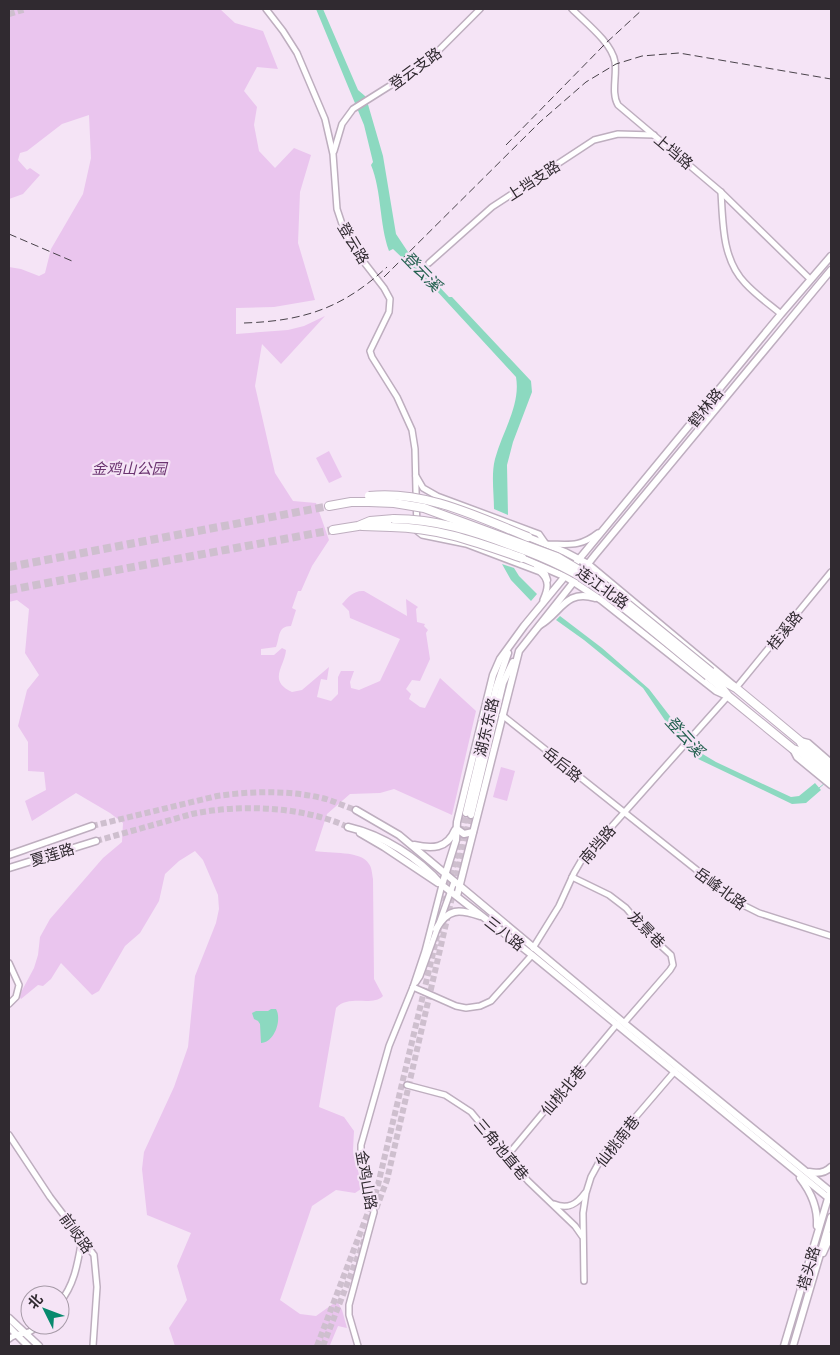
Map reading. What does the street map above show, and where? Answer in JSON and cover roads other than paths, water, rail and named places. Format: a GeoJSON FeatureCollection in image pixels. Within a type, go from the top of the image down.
{"type":"FeatureCollection","features":[{"type":"Feature","properties":{"kind":"highway"},"geometry":{"type":"LineString","coordinates":[[329,506],[397,496],[426,500],[454,508],[528,537]]}},
{"type":"Feature","properties":{"kind":"highway","name":"连江北路"},"geometry":{"type":"LineString","coordinates":[[369,499],[431,510],[557,557],[604,585],[709,674],[728,696],[793,749],[831,770]]}},
{"type":"Feature","properties":{"kind":"highway","name":"连江北路"},"geometry":{"type":"LineString","coordinates":[[333,530],[370,522],[428,522],[472,531],[540,556],[569,570],[600,590],[709,674],[736,688],[800,741],[820,765],[830,782]]}},
{"type":"Feature","properties":{"kind":"highway"},"geometry":{"type":"LineString","coordinates":[[393,523],[448,533],[518,560]]}},
{"type":"Feature","properties":{"kind":"main road","name":"鹤林路"},"geometry":{"type":"LineString","coordinates":[[566,577],[781,314],[831,256]]}},
{"type":"Feature","properties":{"kind":"main road"},"geometry":{"type":"LineString","coordinates":[[457,896],[457,884],[473,832],[518,651],[831,270]]}},
{"type":"Feature","properties":{"kind":"main road"},"geometry":{"type":"LineString","coordinates":[[528,537],[588,564],[736,688]]}},
{"type":"Feature","properties":{"kind":"main road"},"geometry":{"type":"LineString","coordinates":[[518,560],[530,561],[574,582],[601,600],[716,691],[728,696]]}},
{"type":"Feature","properties":{"kind":"main road"},"geometry":{"type":"LineString","coordinates":[[530,561],[540,568],[547,580]]}},
{"type":"Feature","properties":{"kind":"main road"},"geometry":{"type":"LineString","coordinates":[[442,885],[456,840],[458,822],[493,675],[500,659],[566,577]]}},
{"type":"Feature","properties":{"kind":"main road"},"geometry":{"type":"LineString","coordinates":[[537,626],[548,620],[564,602],[570,599],[582,596],[601,600]]}},
{"type":"Feature","properties":{"kind":"main road","name":"湖东东路"},"geometry":{"type":"LineString","coordinates":[[513,642],[496,688],[469,814],[503,683],[518,651]]}},
{"type":"Feature","properties":{"kind":"main road"},"geometry":{"type":"LineString","coordinates":[[800,741],[808,743],[831,763]]}},
{"type":"Feature","properties":{"kind":"main road"},"geometry":{"type":"LineString","coordinates":[[793,749],[797,757],[830,782]]}},
{"type":"Feature","properties":{"kind":"main road","name":"三八路"},"geometry":{"type":"LineString","coordinates":[[356,810],[380,823],[411,844],[532,951],[806,1171],[831,1194]]}},
{"type":"Feature","properties":{"kind":"main road"},"geometry":{"type":"LineString","coordinates":[[411,844],[430,848],[444,844],[453,835],[458,822]]}},
{"type":"Feature","properties":{"kind":"main road","name":"夏莲路"},"geometry":{"type":"LineString","coordinates":[[9,856],[92,826]]}},
{"type":"Feature","properties":{"kind":"main road","name":"三八路"},"geometry":{"type":"LineString","coordinates":[[348,826],[369,833],[401,850],[431,872],[442,885],[483,917],[532,951]]}},
{"type":"Feature","properties":{"kind":"main road"},"geometry":{"type":"LineString","coordinates":[[457,829],[464,834],[473,832]]}},
{"type":"Feature","properties":{"kind":"main road","name":"夏莲路"},"geometry":{"type":"LineString","coordinates":[[9,868],[96,841]]}},
{"type":"Feature","properties":{"kind":"main road"},"geometry":{"type":"LineString","coordinates":[[436,929],[444,918],[453,912],[464,911],[483,917]]}},
{"type":"Feature","properties":{"kind":"main road","name":"三八路"},"geometry":{"type":"LineString","coordinates":[[621,1024],[792,1170],[831,1194]]}},
{"type":"Feature","properties":{"kind":"main road"},"geometry":{"type":"LineString","coordinates":[[806,1171],[825,1172],[831,1167]]}},
{"type":"Feature","properties":{"kind":"main road"},"geometry":{"type":"LineString","coordinates":[[792,1170],[805,1185],[813,1199],[818,1220],[817,1235]]}},
{"type":"Feature","properties":{"kind":"main road","name":"塔头路"},"geometry":{"type":"LineString","coordinates":[[784,1346],[831,1194]]}},
{"type":"Feature","properties":{"kind":"main road","name":"塔头路"},"geometry":{"type":"LineString","coordinates":[[793,1346],[831,1217]]}},
{"type":"Feature","properties":{"kind":"main road"},"geometry":{"type":"LineString","coordinates":[[818,1261],[828,1246],[831,1235]]}},
{"type":"Feature","properties":{"kind":"main road"},"geometry":{"type":"LineString","coordinates":[[9,1318],[20,1328]]}},
{"type":"Feature","properties":{"kind":"main road"},"geometry":{"type":"LineString","coordinates":[[9,1327],[28,1346]]}},
{"type":"Feature","properties":{"kind":"main road"},"geometry":{"type":"LineString","coordinates":[[28,1335],[39,1346]]}},
{"type":"Feature","properties":{"kind":"street","name":"登云路"},"geometry":{"type":"LineString","coordinates":[[266,9],[297,53],[325,119],[333,154],[335,196],[341,224],[350,242],[390,299],[388,312],[372,345],[371,354],[397,397],[411,425],[415,449],[415,473]]}},
{"type":"Feature","properties":{"kind":"street","name":"登云支路"},"geometry":{"type":"LineString","coordinates":[[333,154],[342,124],[356,106],[367,101],[431,59],[480,9]]}},
{"type":"Feature","properties":{"kind":"street","name":"上垱路"},"geometry":{"type":"LineString","coordinates":[[572,9],[612,51],[616,64],[616,103],[721,192],[810,279]]}},
{"type":"Feature","properties":{"kind":"street","name":"上垱支路"},"geometry":{"type":"LineString","coordinates":[[429,263],[492,207],[594,140],[618,134],[654,135]]}},
{"type":"Feature","properties":{"kind":"street"},"geometry":{"type":"LineString","coordinates":[[721,192],[725,241],[732,263],[745,284],[781,314]]}},
{"type":"Feature","properties":{"kind":"street"},"geometry":{"type":"LineString","coordinates":[[415,473],[423,488],[437,496],[539,534],[546,544],[575,545],[583,543],[610,523]]}},
{"type":"Feature","properties":{"kind":"street"},"geometry":{"type":"LineString","coordinates":[[415,473],[417,531],[420,534],[466,544],[502,557],[518,560],[540,572],[547,580],[546,592],[537,611]]}},
{"type":"Feature","properties":{"kind":"street"},"geometry":{"type":"LineString","coordinates":[[415,501],[426,495],[437,496]]}},
{"type":"Feature","properties":{"kind":"street","name":"桂溪路"},"geometry":{"type":"LineString","coordinates":[[736,688],[831,572]]}},
{"type":"Feature","properties":{"kind":"street","name":"南垱路"},"geometry":{"type":"LineString","coordinates":[[413,987],[456,1006],[466,1008],[480,1006],[490,1001],[532,951],[560,906],[581,861],[728,696]]}},
{"type":"Feature","properties":{"kind":"street","name":"岳后路"},"geometry":{"type":"LineString","coordinates":[[502,715],[624,813]]}},
{"type":"Feature","properties":{"kind":"street","name":"岳峰北路"},"geometry":{"type":"LineString","coordinates":[[624,813],[722,891],[744,906],[758,913],[831,936]]}},
{"type":"Feature","properties":{"kind":"street","name":"龙景巷"},"geometry":{"type":"LineString","coordinates":[[572,877],[608,895],[623,905],[672,958],[673,965],[670,970],[621,1024]]}},
{"type":"Feature","properties":{"kind":"street"},"geometry":{"type":"LineString","coordinates":[[413,987],[420,976],[451,891],[457,884]]}},
{"type":"Feature","properties":{"kind":"street"},"geometry":{"type":"LineString","coordinates":[[413,987],[425,951],[442,885]]}},
{"type":"Feature","properties":{"kind":"street"},"geometry":{"type":"LineString","coordinates":[[9,963],[19,985],[16,996],[9,1004]]}},
{"type":"Feature","properties":{"kind":"street","name":"金鸡山路"},"geometry":{"type":"LineString","coordinates":[[358,1346],[349,1315],[349,1302],[374,1212],[361,1161],[361,1144],[389,1046],[413,987]]}},
{"type":"Feature","properties":{"kind":"street","name":"仙桃北巷"},"geometry":{"type":"LineString","coordinates":[[507,1156],[621,1024]]}},
{"type":"Feature","properties":{"kind":"street","name":"仙桃南巷"},"geometry":{"type":"LineString","coordinates":[[584,1281],[583,1213],[586,1193],[594,1170],[603,1155],[675,1071]]}},
{"type":"Feature","properties":{"kind":"street","name":"三角池直巷"},"geometry":{"type":"LineString","coordinates":[[407,1084],[439,1093],[462,1105],[479,1120],[528,1181],[575,1226],[582,1237]]}},
{"type":"Feature","properties":{"kind":"street","name":"前岐路"},"geometry":{"type":"LineString","coordinates":[[9,1135],[50,1197],[94,1255],[97,1267],[97,1311],[93,1346]]}},
{"type":"Feature","properties":{"kind":"street"},"geometry":{"type":"LineString","coordinates":[[550,1202],[563,1207],[570,1206],[586,1193]]}},
{"type":"Feature","properties":{"kind":"street"},"geometry":{"type":"LineString","coordinates":[[70,1287],[82,1239]]}},
{"type":"Feature","properties":{"kind":"street"},"geometry":{"type":"LineString","coordinates":[[9,1339],[17,1334]]}},
{"type":"Feature","properties":{"kind":"water"},"geometry":{"type":"Polygon","coordinates":[[[316,9],[323,9],[358,90],[365,96],[367,101],[383,156],[396,234],[412,258],[449,297],[452,297],[531,381],[532,392],[513,442],[507,465],[508,515],[494,509],[493,471],[498,449],[516,398],[516,377],[435,289],[393,249],[389,251],[375,175],[371,165],[373,162],[364,125],[316,9]]]}},
{"type":"Feature","properties":{"kind":"water"},"geometry":{"type":"Polygon","coordinates":[[[502,564],[514,568],[519,576],[537,594],[531,601],[511,580],[502,564]]]}},
{"type":"Feature","properties":{"kind":"water"},"geometry":{"type":"Polygon","coordinates":[[[560,616],[602,648],[649,689],[696,750],[716,762],[791,797],[799,796],[815,783],[821,790],[806,803],[792,804],[694,757],[677,738],[643,688],[556,620],[560,616]]]}},
{"type":"Feature","properties":{"kind":"water"},"geometry":{"type":"Polygon","coordinates":[[[276,1009],[278,1013],[278,1024],[270,1039],[261,1043],[260,1024],[254,1019],[252,1013],[276,1009]]]}},
{"type":"Feature","properties":{"kind":"waterway","name":"登云溪"},"geometry":{"type":"LineString","coordinates":[[819,788],[825,783]]}},
{"type":"Feature","properties":{"kind":"tunnel"},"geometry":{"type":"LineString","coordinates":[[9,14],[26,9]]}},
{"type":"Feature","properties":{"kind":"tunnel"},"geometry":{"type":"LineString","coordinates":[[9,567],[329,506]]}},
{"type":"Feature","properties":{"kind":"tunnel"},"geometry":{"type":"LineString","coordinates":[[9,590],[333,530]]}},
{"type":"Feature","properties":{"kind":"tunnel"},"geometry":{"type":"LineString","coordinates":[[92,826],[217,796],[244,793],[272,792],[313,796],[356,810]]}},
{"type":"Feature","properties":{"kind":"tunnel"},"geometry":{"type":"LineString","coordinates":[[96,841],[192,814],[230,809],[250,808],[291,811],[330,820],[348,827]]}},
{"type":"Feature","properties":{"kind":"tunnel"},"geometry":{"type":"LineString","coordinates":[[445,902],[466,813]]}},
{"type":"Feature","properties":{"kind":"tunnel"},"geometry":{"type":"LineString","coordinates":[[373,1217],[387,1180],[471,815]]}},
{"type":"Feature","properties":{"kind":"tunnel"},"geometry":{"type":"LineString","coordinates":[[317,1346],[377,1189],[439,928]]}},
{"type":"Feature","properties":{"kind":"tunnel"},"geometry":{"type":"LineString","coordinates":[[323,1346],[367,1233]]}},
{"type":"Feature","properties":{"kind":"railway"},"geometry":{"type":"LineString","coordinates":[[506,145],[606,43],[643,9]]}},
{"type":"Feature","properties":{"kind":"railway"},"geometry":{"type":"LineString","coordinates":[[384,277],[540,122],[586,82],[616,64],[642,56],[679,53],[831,79]]}},
{"type":"Feature","properties":{"kind":"railway"},"geometry":{"type":"LineString","coordinates":[[9,234],[72,261]]}},
{"type":"Feature","properties":{"kind":"railway"},"geometry":{"type":"LineString","coordinates":[[244,323],[285,319],[322,310],[355,293],[387,267]]}},
{"type":"Feature","properties":{"kind":"park label","name":"金鸡山公园"},"geometry":{"type":"Point","coordinates":[129,468]}}]}
